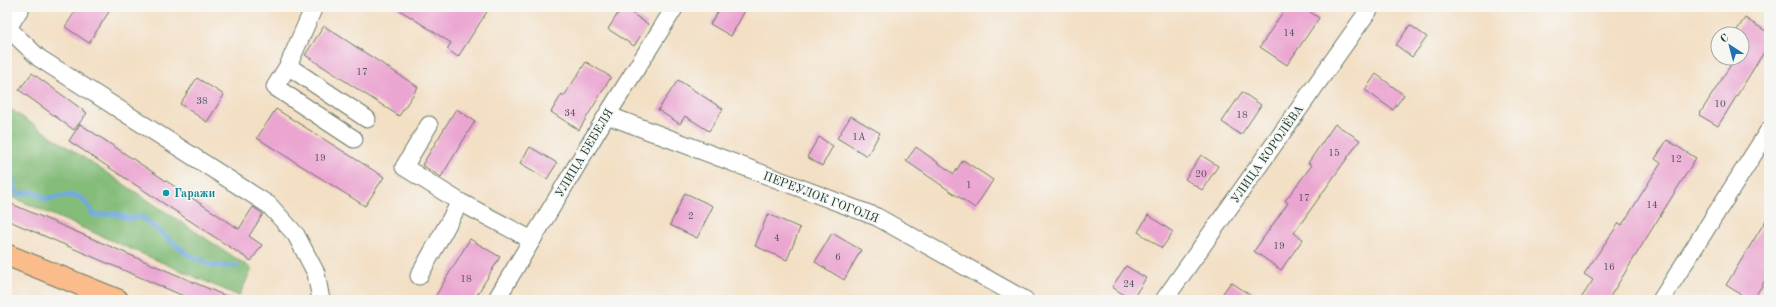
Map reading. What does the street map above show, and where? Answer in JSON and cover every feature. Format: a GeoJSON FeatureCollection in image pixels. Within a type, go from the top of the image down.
{"type":"FeatureCollection","features":[{"type":"Feature","properties":{"kind":"main road"},"geometry":{"type":"LineString","coordinates":[[7,255],[118,300]]}},
{"type":"Feature","properties":{"kind":"street"},"geometry":{"type":"LineString","coordinates":[[21,7],[8,28],[39,58],[269,205],[296,235],[316,273],[321,300]]}},
{"type":"Feature","properties":{"kind":"street"},"geometry":{"type":"LineString","coordinates":[[314,7],[288,66],[274,87],[354,139]]}},
{"type":"Feature","properties":{"kind":"street","name":"УЛИЦА БЕБЕЛЯ"},"geometry":{"type":"LineString","coordinates":[[496,300],[607,115],[675,7]]}},
{"type":"Feature","properties":{"kind":"street","name":"УЛИЦА КОРОЛЁВА"},"geometry":{"type":"LineString","coordinates":[[1164,300],[1371,7]]}},
{"type":"Feature","properties":{"kind":"street"},"geometry":{"type":"LineString","coordinates":[[288,66],[367,119]]}},
{"type":"Feature","properties":{"kind":"street","name":"ПЕРЕУЛОК ГОГОЛЯ"},"geometry":{"type":"LineString","coordinates":[[607,115],[877,217],[1026,300]]}},
{"type":"Feature","properties":{"kind":"street"},"geometry":{"type":"LineString","coordinates":[[429,125],[404,167],[460,202],[532,240]]}},
{"type":"Feature","properties":{"kind":"street"},"geometry":{"type":"LineString","coordinates":[[1661,300],[1769,130]]}},
{"type":"Feature","properties":{"kind":"street"},"geometry":{"type":"LineString","coordinates":[[419,276],[460,202]]}},
{"type":"Feature","properties":{"kind":"green space"},"geometry":{"type":"Polygon","coordinates":[[[7,107],[252,269],[239,296],[7,195],[7,107]]]}},
{"type":"Feature","properties":{"kind":"building"},"geometry":{"type":"Polygon","coordinates":[[[78,7],[112,7],[89,43],[65,27],[78,7]]]}},
{"type":"Feature","properties":{"kind":"building"},"geometry":{"type":"Polygon","coordinates":[[[395,7],[490,7],[458,57],[447,49],[451,43],[395,7]]]}},
{"type":"Feature","properties":{"kind":"building"},"geometry":{"type":"Polygon","coordinates":[[[622,7],[648,24],[634,46],[608,29],[622,7]]]}},
{"type":"Feature","properties":{"kind":"building"},"geometry":{"type":"Polygon","coordinates":[[[721,7],[747,7],[731,36],[710,24],[721,7]]]}},
{"type":"Feature","properties":{"kind":"building"},"geometry":{"type":"Polygon","coordinates":[[[1286,7],[1303,7],[1319,18],[1287,65],[1260,47],[1286,7]]]}},
{"type":"Feature","properties":{"kind":"building"},"geometry":{"type":"Polygon","coordinates":[[[1745,18],[1769,33],[1769,44],[1718,126],[1699,115],[1730,66],[1750,66],[1750,26],[1740,26],[1745,18]]]}},
{"type":"Feature","properties":{"kind":"building"},"geometry":{"type":"Polygon","coordinates":[[[1410,25],[1427,37],[1412,57],[1396,45],[1410,25]]]}},
{"type":"Feature","properties":{"kind":"building"},"geometry":{"type":"Polygon","coordinates":[[[324,26],[418,87],[399,116],[305,55],[324,26]]]}},
{"type":"Feature","properties":{"kind":"building"},"geometry":{"type":"Polygon","coordinates":[[[586,62],[611,77],[579,130],[551,112],[562,94],[564,96],[586,62]]]}},
{"type":"Feature","properties":{"kind":"building"},"geometry":{"type":"Polygon","coordinates":[[[32,73],[87,113],[74,130],[19,90],[32,73]]]}},
{"type":"Feature","properties":{"kind":"building"},"geometry":{"type":"Polygon","coordinates":[[[1376,74],[1404,95],[1393,110],[1365,90],[1376,74]]]}},
{"type":"Feature","properties":{"kind":"building"},"geometry":{"type":"Polygon","coordinates":[[[197,78],[224,95],[207,122],[180,104],[197,78]]]}},
{"type":"Feature","properties":{"kind":"building"},"geometry":{"type":"Polygon","coordinates":[[[678,80],[723,109],[709,131],[685,116],[680,124],[658,110],[678,80]]]}},
{"type":"Feature","properties":{"kind":"building"},"geometry":{"type":"Polygon","coordinates":[[[1242,92],[1261,105],[1241,135],[1222,122],[1242,92]]]}},
{"type":"Feature","properties":{"kind":"building"},"geometry":{"type":"Polygon","coordinates":[[[276,109],[384,177],[365,206],[257,138],[276,109]]]}},
{"type":"Feature","properties":{"kind":"building"},"geometry":{"type":"Polygon","coordinates":[[[456,109],[475,121],[441,177],[422,165],[456,109]]]}},
{"type":"Feature","properties":{"kind":"building"},"geometry":{"type":"Polygon","coordinates":[[[851,116],[880,133],[867,156],[837,138],[851,116]]]}},
{"type":"Feature","properties":{"kind":"building","name":"Гаражи"},"geometry":{"type":"Polygon","coordinates":[[[80,124],[239,229],[253,207],[262,213],[263,214],[249,236],[262,245],[251,261],[69,141],[80,124]]]}},
{"type":"Feature","properties":{"kind":"building"},"geometry":{"type":"Polygon","coordinates":[[[1335,124],[1360,140],[1294,233],[1303,239],[1281,270],[1254,251],[1288,203],[1285,201],[1312,165],[1308,163],[1335,124]]]}},
{"type":"Feature","properties":{"kind":"building"},"geometry":{"type":"Polygon","coordinates":[[[819,137],[833,146],[822,166],[807,157],[819,137]]]}},
{"type":"Feature","properties":{"kind":"building"},"geometry":{"type":"Polygon","coordinates":[[[1667,140],[1696,158],[1608,300],[1580,300],[1593,280],[1584,274],[1619,223],[1622,225],[1661,163],[1655,159],[1667,140]]]}},
{"type":"Feature","properties":{"kind":"building"},"geometry":{"type":"Polygon","coordinates":[[[530,147],[557,163],[547,179],[520,163],[530,147]]]}},
{"type":"Feature","properties":{"kind":"building"},"geometry":{"type":"Polygon","coordinates":[[[916,147],[954,174],[963,160],[993,180],[975,208],[906,161],[916,147]]]}},
{"type":"Feature","properties":{"kind":"building"},"geometry":{"type":"Polygon","coordinates":[[[1201,155],[1218,166],[1202,190],[1185,179],[1201,155]]]}},
{"type":"Feature","properties":{"kind":"building"},"geometry":{"type":"Polygon","coordinates":[[[685,193],[713,206],[697,238],[670,225],[685,193]]]}},
{"type":"Feature","properties":{"kind":"building"},"geometry":{"type":"Polygon","coordinates":[[[7,202],[235,300],[193,300],[7,220],[7,202]]]}},
{"type":"Feature","properties":{"kind":"building"},"geometry":{"type":"Polygon","coordinates":[[[768,214],[800,228],[787,260],[755,246],[768,214]]]}},
{"type":"Feature","properties":{"kind":"building"},"geometry":{"type":"Polygon","coordinates":[[[1148,215],[1173,232],[1162,248],[1138,232],[1148,215]]]}},
{"type":"Feature","properties":{"kind":"building"},"geometry":{"type":"Polygon","coordinates":[[[1769,215],[1769,274],[1753,300],[1750,300],[1726,285],[1769,215]]]}},
{"type":"Feature","properties":{"kind":"building"},"geometry":{"type":"Polygon","coordinates":[[[832,233],[861,250],[844,280],[815,262],[832,233]]]}},
{"type":"Feature","properties":{"kind":"building"},"geometry":{"type":"Polygon","coordinates":[[[470,239],[500,257],[474,300],[433,300],[470,239]]]}},
{"type":"Feature","properties":{"kind":"building"},"geometry":{"type":"Polygon","coordinates":[[[1126,266],[1146,278],[1132,300],[1112,287],[1126,266]]]}},
{"type":"Feature","properties":{"kind":"building"},"geometry":{"type":"Polygon","coordinates":[[[1231,282],[1257,300],[1218,300],[1231,282]]]}},
{"type":"Feature","properties":{"kind":"waterway"},"geometry":{"type":"LineString","coordinates":[[7,154],[10,159],[13,187],[18,194],[33,192],[46,199],[62,196],[73,196],[83,199],[94,215],[115,214],[124,216],[128,219],[137,217],[143,218],[187,254],[213,266],[237,266]]}},
{"type":"Feature","properties":{"kind":"place","name":"Гаражи"},"geometry":{"type":"Point","coordinates":[166,193]}}]}
